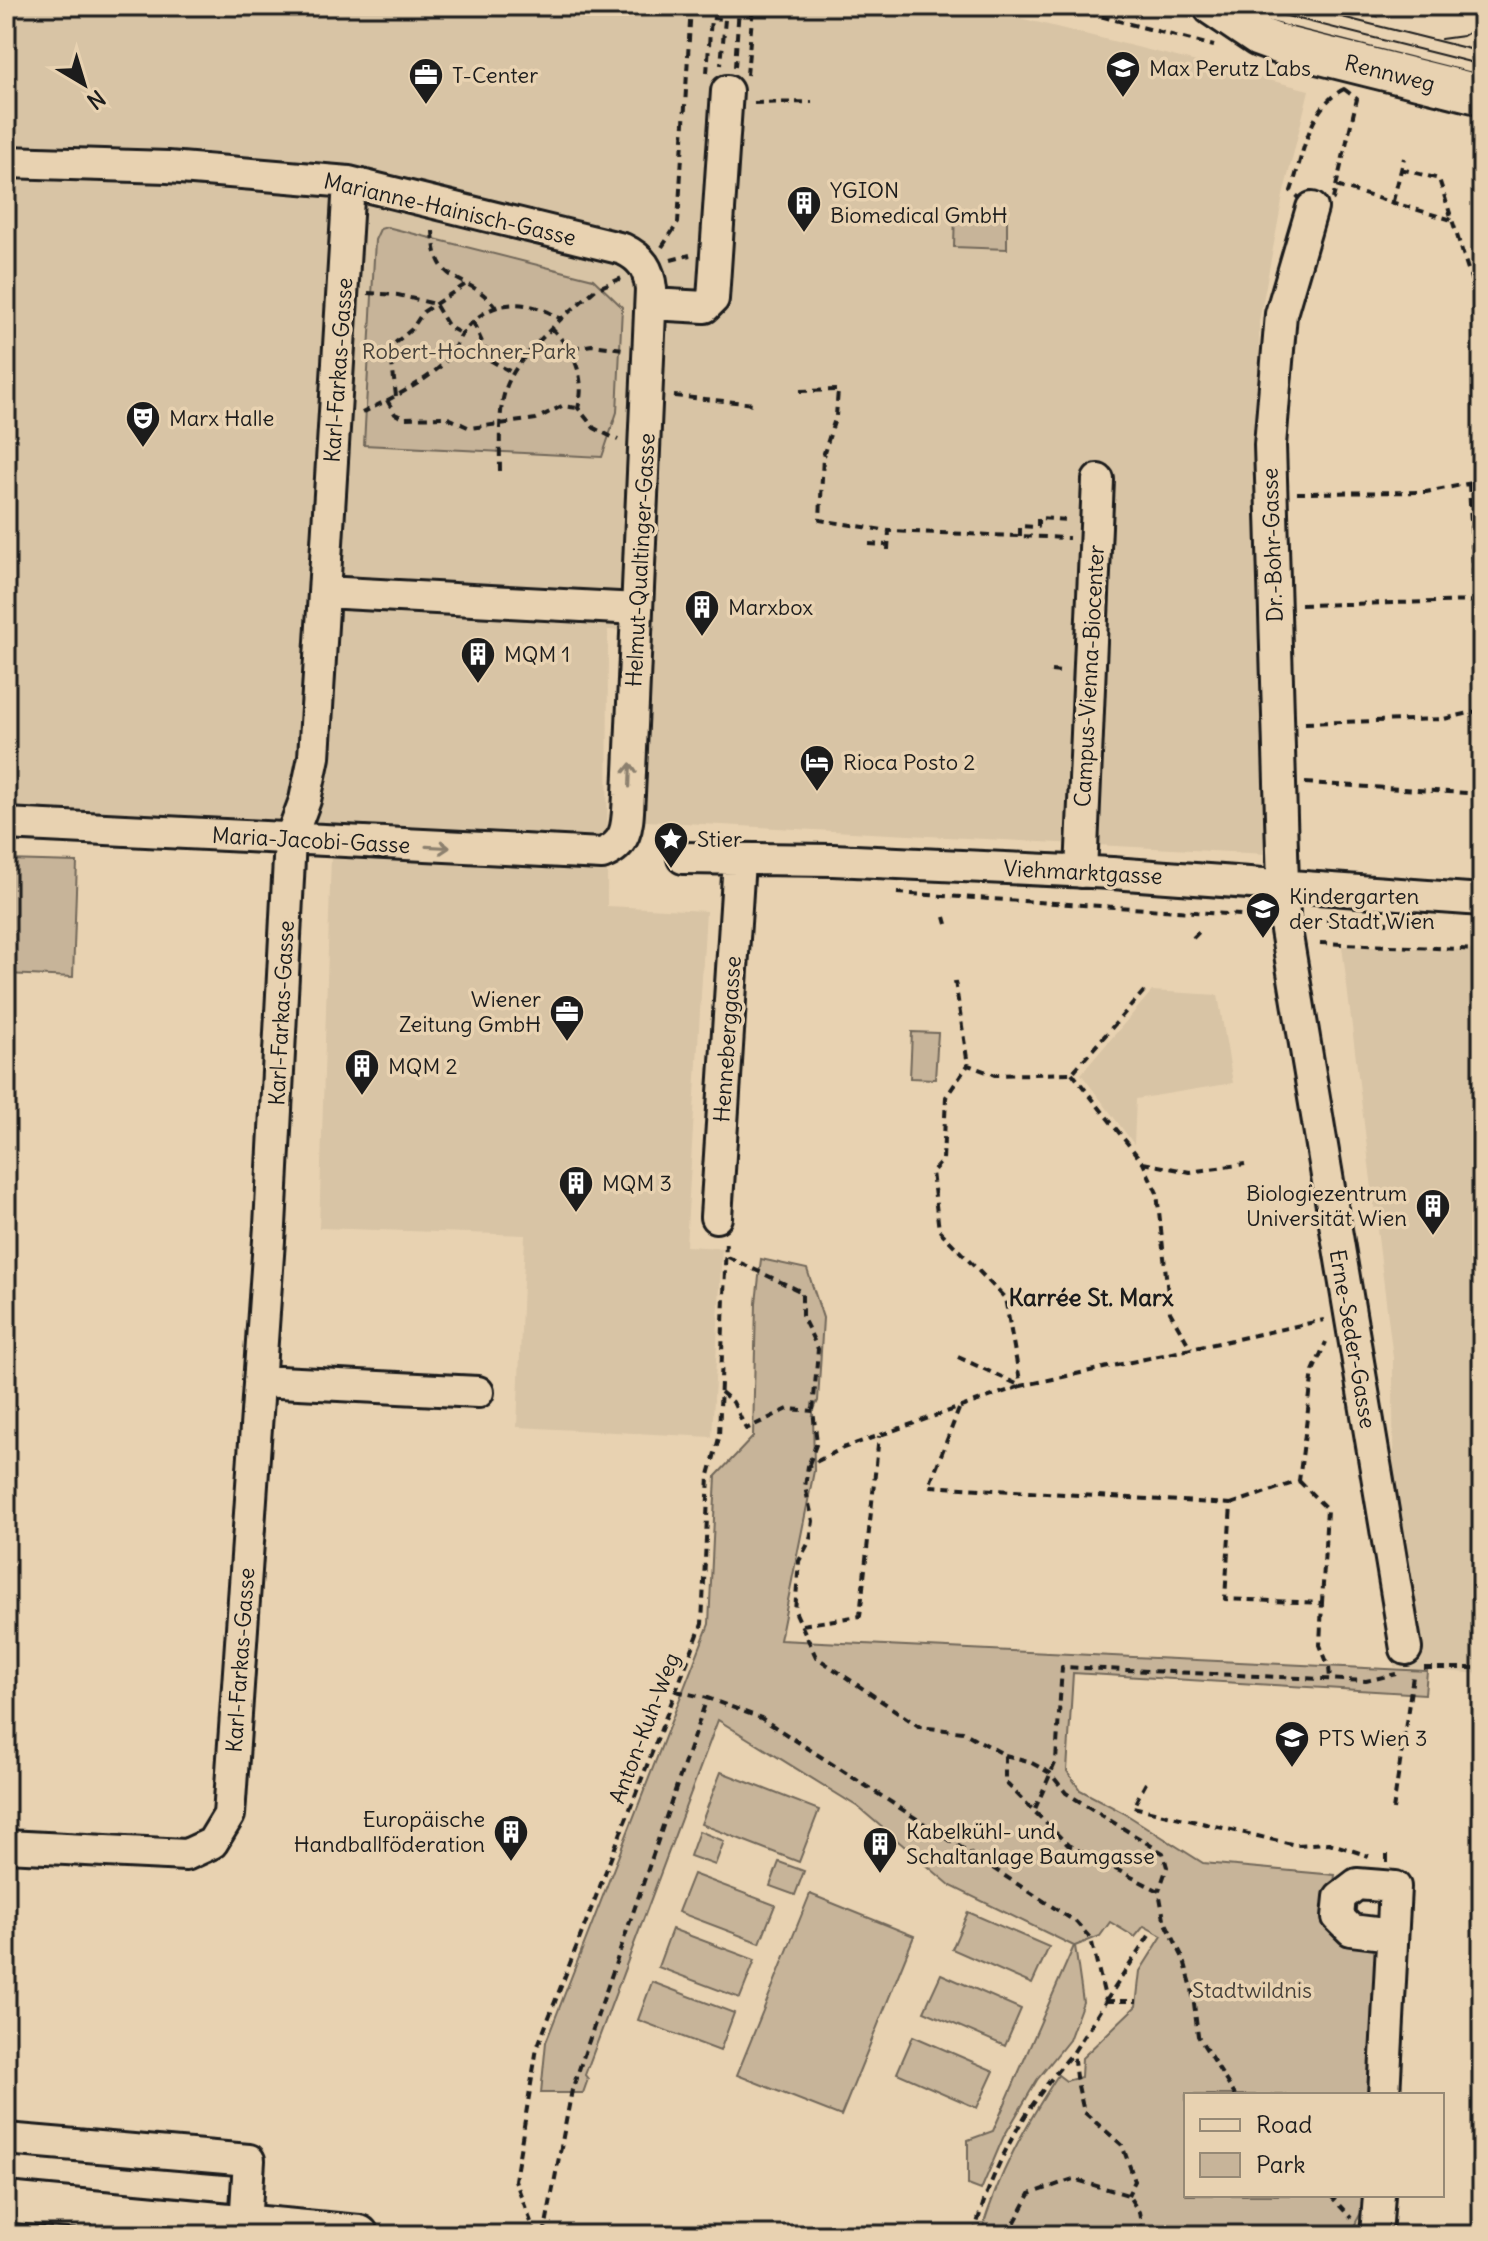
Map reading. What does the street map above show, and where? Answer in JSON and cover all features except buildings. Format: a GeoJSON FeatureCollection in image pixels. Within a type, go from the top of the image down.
{"type":"FeatureCollection","features":[{"type":"Feature","properties":{"kind":"main road","name":"Rennweg"},"geometry":{"type":"LineString","coordinates":[[1213,6],[1259,37],[1281,45],[1482,95]]}},
{"type":"Feature","properties":{"kind":"main road"},"geometry":{"type":"LineString","coordinates":[[1394,6],[1482,32]]}},
{"type":"Feature","properties":{"kind":"main road"},"geometry":{"type":"LineString","coordinates":[[6,2202],[359,2235]]}},
{"type":"Feature","properties":{"kind":"street"},"geometry":{"type":"LineString","coordinates":[[1272,6],[1482,59]]}},
{"type":"Feature","properties":{"kind":"street"},"geometry":{"type":"LineString","coordinates":[[651,304],[705,307],[713,299],[740,91]]}},
{"type":"Feature","properties":{"kind":"street","name":"Marianne-Hainisch-Gasse"},"geometry":{"type":"LineString","coordinates":[[6,162],[168,167],[349,182],[623,249],[637,256],[646,268]]}},
{"type":"Feature","properties":{"kind":"street","name":"Karl-Farkas-Gasse"},"geometry":{"type":"LineString","coordinates":[[6,1846],[186,1855],[212,1843],[229,1815],[259,1381],[290,840],[311,778],[349,182]]}},
{"type":"Feature","properties":{"kind":"street","name":"Dr.-Bohr-Gasse"},"geometry":{"type":"LineString","coordinates":[[1283,886],[1270,445],[1281,314],[1312,208]]}},
{"type":"Feature","properties":{"kind":"street","name":"Helmut-Qualtinger-Gasse"},"geometry":{"type":"LineString","coordinates":[[615,849],[626,837],[651,304],[646,268]]}},
{"type":"Feature","properties":{"kind":"street","name":"Campus-Vienna-Biocenter"},"geometry":{"type":"LineString","coordinates":[[1081,872],[1094,751],[1098,480]]}},
{"type":"Feature","properties":{"kind":"street"},"geometry":{"type":"LineString","coordinates":[[324,592],[637,609]]}},
{"type":"Feature","properties":{"kind":"street","name":"Maria-Jacobi-Gasse"},"geometry":{"type":"LineString","coordinates":[[6,824],[602,854],[615,849]]}},
{"type":"Feature","properties":{"kind":"street","name":"Viehmarktgasse"},"geometry":{"type":"LineString","coordinates":[[683,858],[833,860],[1081,872],[1482,900]]}},
{"type":"Feature","properties":{"kind":"street","name":"Henneberggasse"},"geometry":{"type":"LineString","coordinates":[[716,1217],[739,861]]}},
{"type":"Feature","properties":{"kind":"street","name":"Erne-Seder-Gasse"},"geometry":{"type":"LineString","coordinates":[[1283,886],[1284,918],[1342,1316],[1410,1660]]}},
{"type":"Feature","properties":{"kind":"street"},"geometry":{"type":"LineString","coordinates":[[259,1381],[478,1392]]}},
{"type":"Feature","properties":{"kind":"street"},"geometry":{"type":"LineString","coordinates":[[1384,2093],[1392,1935]]}},
{"type":"Feature","properties":{"kind":"street"},"geometry":{"type":"LineString","coordinates":[[6,2139],[249,2160],[245,2226]]}},
{"type":"Feature","properties":{"kind":"street"},"geometry":{"type":"LineString","coordinates":[[1376,2235],[1379,2197]]}},
{"type":"Feature","properties":{"kind":"path"},"geometry":{"type":"LineString","coordinates":[[678,223],[691,6]]}},
{"type":"Feature","properties":{"kind":"path"},"geometry":{"type":"LineString","coordinates":[[753,6],[740,91],[812,102]]}},
{"type":"Feature","properties":{"kind":"path"},"geometry":{"type":"LineString","coordinates":[[6,82],[11,73]]}},
{"type":"Feature","properties":{"kind":"path"},"geometry":{"type":"LineString","coordinates":[[1344,89],[1357,99],[1336,186],[1333,199],[1312,208],[1291,191],[1316,114],[1331,95],[1344,89]]}},
{"type":"Feature","properties":{"kind":"path"},"geometry":{"type":"LineString","coordinates":[[1393,201],[1404,158]]}},
{"type":"Feature","properties":{"kind":"path"},"geometry":{"type":"LineString","coordinates":[[1401,169],[1439,179],[1482,313]]}},
{"type":"Feature","properties":{"kind":"path"},"geometry":{"type":"LineString","coordinates":[[1336,186],[1452,220]]}},
{"type":"Feature","properties":{"kind":"path"},"geometry":{"type":"LineString","coordinates":[[432,201],[436,260],[449,275],[482,291],[495,306]]}},
{"type":"Feature","properties":{"kind":"path"},"geometry":{"type":"LineString","coordinates":[[500,471],[500,402],[511,372],[551,328],[596,289],[646,268]]}},
{"type":"Feature","properties":{"kind":"path"},"geometry":{"type":"LineString","coordinates":[[396,396],[388,356],[390,347],[435,304],[466,284]]}},
{"type":"Feature","properties":{"kind":"path"},"geometry":{"type":"LineString","coordinates":[[343,292],[398,295],[435,304],[449,327],[462,334]]}},
{"type":"Feature","properties":{"kind":"path"},"geometry":{"type":"LineString","coordinates":[[334,426],[396,396],[447,362],[472,322],[495,306],[512,302],[541,306],[561,319]]}},
{"type":"Feature","properties":{"kind":"path"},"geometry":{"type":"LineString","coordinates":[[472,322],[490,360],[511,372]]}},
{"type":"Feature","properties":{"kind":"path"},"geometry":{"type":"LineString","coordinates":[[551,328],[572,348],[582,395],[578,408]]}},
{"type":"Feature","properties":{"kind":"path"},"geometry":{"type":"LineString","coordinates":[[572,348],[592,345],[648,374],[755,404]]}},
{"type":"Feature","properties":{"kind":"path"},"geometry":{"type":"LineString","coordinates":[[800,391],[838,390],[836,416],[823,456],[820,520],[889,531],[1051,538]]}},
{"type":"Feature","properties":{"kind":"path"},"geometry":{"type":"LineString","coordinates":[[387,400],[395,414],[403,418],[446,417],[470,428],[536,419],[562,406],[578,408],[594,428],[645,452]]}},
{"type":"Feature","properties":{"kind":"path"},"geometry":{"type":"LineString","coordinates":[[1271,493],[1426,492],[1482,481]]}},
{"type":"Feature","properties":{"kind":"path"},"geometry":{"type":"LineString","coordinates":[[1469,484],[1482,673]]}},
{"type":"Feature","properties":{"kind":"path"},"geometry":{"type":"LineString","coordinates":[[1020,536],[1020,526],[1038,527],[1038,518],[1096,521]]}},
{"type":"Feature","properties":{"kind":"path"},"geometry":{"type":"LineString","coordinates":[[869,544],[888,547],[889,531]]}},
{"type":"Feature","properties":{"kind":"path"},"geometry":{"type":"LineString","coordinates":[[1274,605],[1482,601]]}},
{"type":"Feature","properties":{"kind":"path"},"geometry":{"type":"LineString","coordinates":[[1277,723],[1444,719],[1482,710]]}},
{"type":"Feature","properties":{"kind":"path"},"geometry":{"type":"LineString","coordinates":[[1278,782],[1482,794]]}},
{"type":"Feature","properties":{"kind":"path"},"geometry":{"type":"LineString","coordinates":[[890,892],[1392,923]]}},
{"type":"Feature","properties":{"kind":"path"},"geometry":{"type":"LineString","coordinates":[[945,917],[947,924]]}},
{"type":"Feature","properties":{"kind":"path"},"geometry":{"type":"LineString","coordinates":[[1193,938],[1199,932]]}},
{"type":"Feature","properties":{"kind":"path"},"geometry":{"type":"LineString","coordinates":[[1320,943],[1482,950]]}},
{"type":"Feature","properties":{"kind":"path"},"geometry":{"type":"LineString","coordinates":[[955,981],[968,1065],[946,1097],[943,1160],[932,1172],[939,1230],[1005,1298],[1021,1386]]}},
{"type":"Feature","properties":{"kind":"path"},"geometry":{"type":"LineString","coordinates":[[968,1065],[995,1075],[1072,1073],[1144,991]]}},
{"type":"Feature","properties":{"kind":"path"},"geometry":{"type":"LineString","coordinates":[[1072,1073],[1143,1163],[1157,1193],[1170,1312],[1192,1350]]}},
{"type":"Feature","properties":{"kind":"path"},"geometry":{"type":"LineString","coordinates":[[1143,1163],[1190,1172],[1245,1164]]}},
{"type":"Feature","properties":{"kind":"path","name":"Anton-Kuh-Weg"},"geometry":{"type":"LineString","coordinates":[[536,2235],[515,2180],[537,2048],[702,1624],[709,1475],[719,1438],[728,1245],[716,1217]]}},
{"type":"Feature","properties":{"kind":"path"},"geometry":{"type":"LineString","coordinates":[[727,1257],[802,1292],[802,1316],[818,1349],[813,1411],[817,1442],[808,1466],[805,1487],[813,1521],[810,1540],[799,1561],[795,1611],[816,1657],[920,1727],[963,1732],[1005,1755],[1028,1761],[1050,1773],[1066,1793],[1163,1853],[1167,1867],[1159,1891],[1164,1919],[1184,1960],[1192,1988],[1198,2036],[1234,2093]]}},
{"type":"Feature","properties":{"kind":"path"},"geometry":{"type":"LineString","coordinates":[[808,1466],[843,1448],[1021,1386],[1342,1316]]}},
{"type":"Feature","properties":{"kind":"path"},"geometry":{"type":"LineString","coordinates":[[1299,1481],[1313,1371],[1342,1316]]}},
{"type":"Feature","properties":{"kind":"path"},"geometry":{"type":"LineString","coordinates":[[958,1357],[1021,1386]]}},
{"type":"Feature","properties":{"kind":"path"},"geometry":{"type":"LineString","coordinates":[[721,1392],[733,1402],[746,1429],[788,1409],[813,1411]]}},
{"type":"Feature","properties":{"kind":"path"},"geometry":{"type":"LineString","coordinates":[[959,1409],[929,1486],[1231,1504],[1299,1481]]}},
{"type":"Feature","properties":{"kind":"path"},"geometry":{"type":"LineString","coordinates":[[802,1625],[860,1616],[879,1436]]}},
{"type":"Feature","properties":{"kind":"path"},"geometry":{"type":"LineString","coordinates":[[1299,1481],[1327,1509],[1320,1645],[1329,1667],[1330,1679]]}},
{"type":"Feature","properties":{"kind":"path"},"geometry":{"type":"LineString","coordinates":[[1231,1504],[1225,1599],[1322,1603]]}},
{"type":"Feature","properties":{"kind":"path"},"geometry":{"type":"LineString","coordinates":[[1393,1810],[1410,1660]]}},
{"type":"Feature","properties":{"kind":"path"},"geometry":{"type":"LineString","coordinates":[[1035,1809],[1056,1761],[1062,1667],[1366,1681],[1410,1660],[1482,1668]]}},
{"type":"Feature","properties":{"kind":"path"},"geometry":{"type":"LineString","coordinates":[[676,1691],[707,1698],[761,1718],[1076,1922],[1091,1939],[1106,2001]]}},
{"type":"Feature","properties":{"kind":"path"},"geometry":{"type":"LineString","coordinates":[[544,2235],[572,2090],[707,1698]]}},
{"type":"Feature","properties":{"kind":"path"},"geometry":{"type":"LineString","coordinates":[[1005,1755],[1005,1782],[1068,1845],[1159,1891]]}},
{"type":"Feature","properties":{"kind":"path"},"geometry":{"type":"LineString","coordinates":[[1146,1783],[1133,1807],[1296,1845],[1329,1843],[1387,1862]]}},
{"type":"Feature","properties":{"kind":"path"},"geometry":{"type":"LineString","coordinates":[[974,2235],[981,2207],[1006,2147],[1048,2081],[1073,2053],[1152,1931]]}},
{"type":"Feature","properties":{"kind":"path"},"geometry":{"type":"LineString","coordinates":[[1106,2001],[1137,2001]]}},
{"type":"Feature","properties":{"kind":"path"},"geometry":{"type":"LineString","coordinates":[[1073,2053],[1084,2112],[1122,2145],[1135,2181],[1128,2195]]}},
{"type":"Feature","properties":{"kind":"path"},"geometry":{"type":"LineString","coordinates":[[1008,2235],[1030,2194],[1073,2179],[1128,2195],[1139,2212],[1143,2235]]}},
{"type":"Feature","properties":{"kind":"shaded area"},"geometry":{"type":"Polygon","coordinates":[[[6,6],[972,6],[1309,90],[1283,196],[1259,322],[1267,854],[627,820],[631,631],[608,630],[607,906],[706,911],[686,1246],[722,1248],[712,1437],[517,1427],[525,1235],[319,1228],[331,855],[6,843],[6,6]]]}},
{"type":"Feature","properties":{"kind":"shaded area"},"geometry":{"type":"Polygon","coordinates":[[[1342,946],[1482,950],[1482,1674],[1394,1667],[1393,1358],[1342,946]]]}},
{"type":"Feature","properties":{"kind":"shaded area"},"geometry":{"type":"Polygon","coordinates":[[[1152,991],[1218,995],[1233,1083],[1136,1099],[1134,1144],[1081,1074],[1152,991]]]}},
{"type":"Feature","properties":{"kind":"green space"},"geometry":{"type":"Polygon","coordinates":[[[955,210],[1007,211],[1007,249],[954,247],[955,210]]]}},
{"type":"Feature","properties":{"kind":"green space","name":"Robert-Hochner-Park"},"geometry":{"type":"Polygon","coordinates":[[[387,227],[593,279],[622,307],[617,412],[602,457],[364,445],[375,240],[380,229],[387,227]]]}},
{"type":"Feature","properties":{"kind":"green space"},"geometry":{"type":"Polygon","coordinates":[[[6,860],[77,862],[73,977],[6,974],[6,860]]]}},
{"type":"Feature","properties":{"kind":"green space"},"geometry":{"type":"Polygon","coordinates":[[[912,1032],[938,1033],[935,1079],[910,1078],[912,1032]]]}},
{"type":"Feature","properties":{"kind":"green space","name":"Stadtwildnis"},"geometry":{"type":"Polygon","coordinates":[[[761,1259],[807,1269],[823,1318],[818,1401],[813,1411],[814,1471],[780,1640],[1427,1671],[1425,1694],[1073,1673],[1067,1771],[1080,1790],[1124,1813],[1203,1863],[1335,1875],[1330,1916],[1384,1950],[1374,2093],[1184,2093],[1184,2197],[1367,2197],[1352,2235],[980,2235],[1004,2171],[1045,2095],[1058,2075],[1066,2081],[1081,2077],[1082,2058],[1136,2006],[1140,1971],[1162,1936],[1144,1926],[1135,1937],[1110,1922],[1100,1936],[1075,1946],[1083,2002],[1069,2040],[1037,2080],[1003,2138],[981,2190],[968,2185],[968,2140],[993,2131],[1074,1946],[951,1886],[858,1807],[718,1720],[585,2075],[588,2079],[583,2093],[541,2093],[546,2042],[709,1624],[716,1476],[753,1437],[756,1303],[761,1259]]]}},
{"type":"Feature","properties":{"kind":"green space"},"geometry":{"type":"Polygon","coordinates":[[[721,1772],[819,1810],[799,1862],[701,1824],[721,1772]]]}},
{"type":"Feature","properties":{"kind":"green space"},"geometry":{"type":"Polygon","coordinates":[[[699,1831],[724,1841],[715,1865],[690,1856],[699,1831]]]}},
{"type":"Feature","properties":{"kind":"green space"},"geometry":{"type":"Polygon","coordinates":[[[779,1862],[804,1871],[795,1895],[770,1886],[779,1862]]]}},
{"type":"Feature","properties":{"kind":"green space"},"geometry":{"type":"Polygon","coordinates":[[[693,1874],[775,1905],[760,1943],[678,1912],[693,1874]]]}},
{"type":"Feature","properties":{"kind":"green space"},"geometry":{"type":"Polygon","coordinates":[[[810,1894],[914,1936],[841,2116],[737,2075],[810,1894]]]}},
{"type":"Feature","properties":{"kind":"green space"},"geometry":{"type":"Polygon","coordinates":[[[968,1912],[1049,1947],[1032,1984],[952,1949],[968,1912]]]}},
{"type":"Feature","properties":{"kind":"green space"},"geometry":{"type":"Polygon","coordinates":[[[672,1929],[755,1960],[740,1998],[658,1967],[672,1929]]]}},
{"type":"Feature","properties":{"kind":"green space"},"geometry":{"type":"Polygon","coordinates":[[[941,1974],[1021,2009],[1005,2046],[924,2011],[941,1974]]]}},
{"type":"Feature","properties":{"kind":"green space"},"geometry":{"type":"Polygon","coordinates":[[[652,1982],[734,2013],[720,2051],[638,2020],[652,1982]]]}},
{"type":"Feature","properties":{"kind":"green space"},"geometry":{"type":"Polygon","coordinates":[[[913,2036],[994,2071],[977,2108],[897,2073],[913,2036]]]}},
{"type":"Feature","properties":{"kind":"tram line"},"geometry":{"type":"LineString","coordinates":[[1247,6],[1482,65]]}},
{"type":"Feature","properties":{"kind":"tram line"},"geometry":{"type":"LineString","coordinates":[[1298,6],[1482,52]]}},
{"type":"Feature","properties":{"kind":"tram line"},"geometry":{"type":"LineString","coordinates":[[1441,39],[1463,36],[1482,25]]}},
{"type":"Feature","properties":{"kind":"place","name":"Max Perutz Labs"},"geometry":{"type":"Point","coordinates":[1123,99]}},
{"type":"Feature","properties":{"kind":"place","name":"T-Center"},"geometry":{"type":"Point","coordinates":[426,106]}},
{"type":"Feature","properties":{"kind":"place","name":"YGION Biomedical GmbH"},"geometry":{"type":"Point","coordinates":[804,234]}},
{"type":"Feature","properties":{"kind":"place","name":"Marx Halle"},"geometry":{"type":"Point","coordinates":[143,449]}},
{"type":"Feature","properties":{"kind":"place","name":"Marxbox"},"geometry":{"type":"Point","coordinates":[702,638]}},
{"type":"Feature","properties":{"kind":"place","name":"MQM 1"},"geometry":{"type":"Point","coordinates":[478,685]}},
{"type":"Feature","properties":{"kind":"place","name":"Rioca Posto 2"},"geometry":{"type":"Point","coordinates":[817,793]}},
{"type":"Feature","properties":{"kind":"place","name":"Stier"},"geometry":{"type":"Point","coordinates":[671,870]}},
{"type":"Feature","properties":{"kind":"place","name":"Kindergarten der Stadt Wien"},"geometry":{"type":"Point","coordinates":[1263,940]}},
{"type":"Feature","properties":{"kind":"place","name":"Wiener Zeitung GmbH"},"geometry":{"type":"Point","coordinates":[567,1043]}},
{"type":"Feature","properties":{"kind":"place","name":"MQM 2"},"geometry":{"type":"Point","coordinates":[362,1097]}},
{"type":"Feature","properties":{"kind":"place","name":"MQM 3"},"geometry":{"type":"Point","coordinates":[576,1214]}},
{"type":"Feature","properties":{"kind":"place","name":"Biologiezentrum Universität Wien"},"geometry":{"type":"Point","coordinates":[1433,1237]}},
{"type":"Feature","properties":{"kind":"place","name":"PTS Wien 3"},"geometry":{"type":"Point","coordinates":[1292,1769]}},
{"type":"Feature","properties":{"kind":"place","name":"Europäische Handballföderation"},"geometry":{"type":"Point","coordinates":[511,1863]}},
{"type":"Feature","properties":{"kind":"place","name":"Kabelkühl- und Schaltanlage Baumgasse"},"geometry":{"type":"Point","coordinates":[880,1875]}},
{"type":"Feature","properties":{"kind":"district","name":"Karrée St. Marx"},"geometry":{"type":"Point","coordinates":[1091,1297]}}]}
